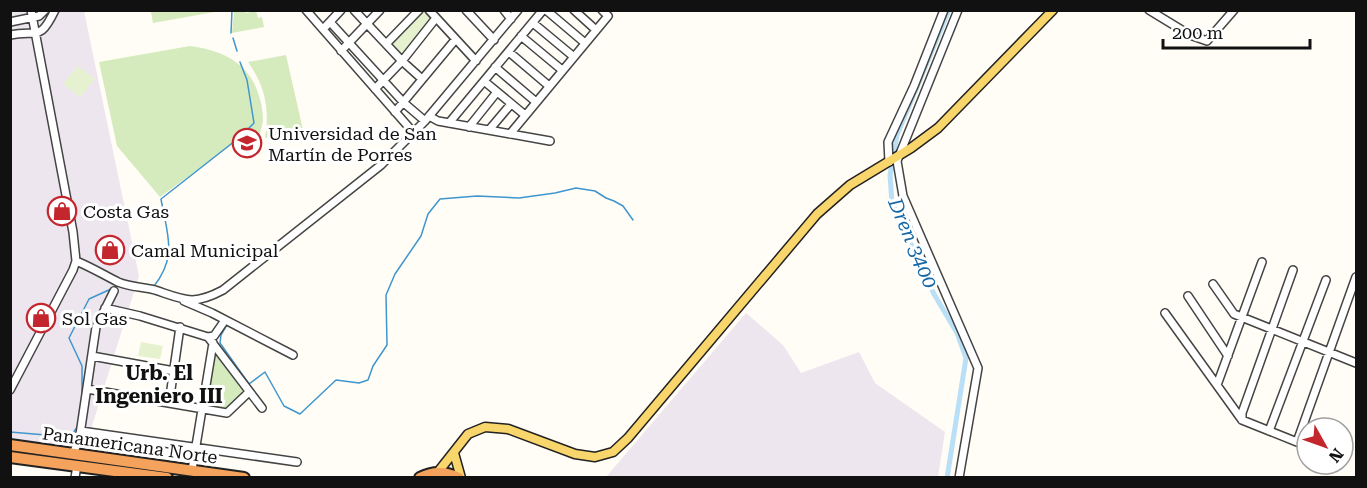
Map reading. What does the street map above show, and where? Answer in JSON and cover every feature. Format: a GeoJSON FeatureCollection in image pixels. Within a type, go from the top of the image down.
{"type":"FeatureCollection","features":[{"type":"Feature","properties":{"kind":"highway","name":"Panamericana Norte"},"geometry":{"type":"LineString","coordinates":[[10,445],[244,477]]}},
{"type":"Feature","properties":{"kind":"highway","name":"Panamericana Norte"},"geometry":{"type":"LineString","coordinates":[[10,457],[167,477]]}},
{"type":"Feature","properties":{"kind":"highway"},"geometry":{"type":"LineString","coordinates":[[420,477],[438,472],[460,477]]}},
{"type":"Feature","properties":{"kind":"main road"},"geometry":{"type":"LineString","coordinates":[[438,472],[468,434],[477,429],[493,426],[508,429],[579,455],[600,457],[613,453],[817,214],[850,185],[925,139],[959,109],[1053,10]]}},
{"type":"Feature","properties":{"kind":"main road"},"geometry":{"type":"LineString","coordinates":[[454,453],[460,477]]}},
{"type":"Feature","properties":{"kind":"street"},"geometry":{"type":"LineString","coordinates":[[10,35],[36,33],[47,27],[55,10]]}},
{"type":"Feature","properties":{"kind":"street"},"geometry":{"type":"LineString","coordinates":[[306,10],[413,132]]}},
{"type":"Feature","properties":{"kind":"street"},"geometry":{"type":"LineString","coordinates":[[323,30],[341,10]]}},
{"type":"Feature","properties":{"kind":"street"},"geometry":{"type":"LineString","coordinates":[[354,10],[422,79]]}},
{"type":"Feature","properties":{"kind":"street"},"geometry":{"type":"LineString","coordinates":[[341,51],[380,10]]}},
{"type":"Feature","properties":{"kind":"street"},"geometry":{"type":"LineString","coordinates":[[386,44],[419,10]]}},
{"type":"Feature","properties":{"kind":"street"},"geometry":{"type":"LineString","coordinates":[[429,10],[476,62]]}},
{"type":"Feature","properties":{"kind":"street"},"geometry":{"type":"LineString","coordinates":[[466,10],[494,40]]}},
{"type":"Feature","properties":{"kind":"street"},"geometry":{"type":"LineString","coordinates":[[504,10],[511,18]]}},
{"type":"Feature","properties":{"kind":"street"},"geometry":{"type":"LineString","coordinates":[[182,300],[212,297],[223,290],[381,165],[427,119],[518,10]]}},
{"type":"Feature","properties":{"kind":"street"},"geometry":{"type":"LineString","coordinates":[[449,123],[544,10],[585,43]]}},
{"type":"Feature","properties":{"kind":"street"},"geometry":{"type":"LineString","coordinates":[[574,10],[596,30]]}},
{"type":"Feature","properties":{"kind":"street"},"geometry":{"type":"LineString","coordinates":[[510,134],[608,16],[602,10]]}},
{"type":"Feature","properties":{"kind":"street"},"geometry":{"type":"LineString","coordinates":[[944,10],[914,86],[888,142],[897,161],[903,196],[978,368],[959,477]]}},
{"type":"Feature","properties":{"kind":"street"},"geometry":{"type":"LineString","coordinates":[[895,158],[958,10]]}},
{"type":"Feature","properties":{"kind":"street"},"geometry":{"type":"LineString","coordinates":[[1149,10],[1190,35],[1208,41],[1234,10]]}},
{"type":"Feature","properties":{"kind":"street"},"geometry":{"type":"LineString","coordinates":[[10,22],[44,12],[51,19]]}},
{"type":"Feature","properties":{"kind":"street"},"geometry":{"type":"LineString","coordinates":[[10,390],[76,261],[73,232],[31,14]]}},
{"type":"Feature","properties":{"kind":"street"},"geometry":{"type":"LineString","coordinates":[[375,89],[402,61],[436,18]]}},
{"type":"Feature","properties":{"kind":"street"},"geometry":{"type":"LineString","coordinates":[[330,22],[404,103],[427,119],[550,141]]}},
{"type":"Feature","properties":{"kind":"street"},"geometry":{"type":"LineString","coordinates":[[533,22],[574,57]]}},
{"type":"Feature","properties":{"kind":"street"},"geometry":{"type":"LineString","coordinates":[[521,36],[562,70]]}},
{"type":"Feature","properties":{"kind":"street"},"geometry":{"type":"LineString","coordinates":[[395,112],[455,40]]}},
{"type":"Feature","properties":{"kind":"street"},"geometry":{"type":"LineString","coordinates":[[508,51],[549,86]]}},
{"type":"Feature","properties":{"kind":"street"},"geometry":{"type":"LineString","coordinates":[[495,67],[536,102]]}},
{"type":"Feature","properties":{"kind":"street"},"geometry":{"type":"LineString","coordinates":[[484,81],[525,115]]}},
{"type":"Feature","properties":{"kind":"street"},"geometry":{"type":"LineString","coordinates":[[469,127],[497,92]]}},
{"type":"Feature","properties":{"kind":"street"},"geometry":{"type":"LineString","coordinates":[[489,130],[511,104]]}},
{"type":"Feature","properties":{"kind":"street"},"geometry":{"type":"LineString","coordinates":[[76,261],[120,282],[182,300],[219,316],[293,355]]}},
{"type":"Feature","properties":{"kind":"street"},"geometry":{"type":"LineString","coordinates":[[1217,386],[1262,262]]}},
{"type":"Feature","properties":{"kind":"street"},"geometry":{"type":"LineString","coordinates":[[1242,420],[1242,413],[1293,270]]}},
{"type":"Feature","properties":{"kind":"street"},"geometry":{"type":"LineString","coordinates":[[1306,416],[1356,277]]}},
{"type":"Feature","properties":{"kind":"street"},"geometry":{"type":"LineString","coordinates":[[1269,431],[1326,280]]}},
{"type":"Feature","properties":{"kind":"street"},"geometry":{"type":"LineString","coordinates":[[1213,284],[1233,314],[1356,363]]}},
{"type":"Feature","properties":{"kind":"street"},"geometry":{"type":"LineString","coordinates":[[73,453],[81,431],[96,327],[114,291]]}},
{"type":"Feature","properties":{"kind":"street"},"geometry":{"type":"LineString","coordinates":[[1188,296],[1228,356]]}},
{"type":"Feature","properties":{"kind":"street"},"geometry":{"type":"LineString","coordinates":[[105,308],[180,327],[210,340],[262,408]]}},
{"type":"Feature","properties":{"kind":"street"},"geometry":{"type":"LineString","coordinates":[[1165,313],[1242,420],[1295,441]]}},
{"type":"Feature","properties":{"kind":"street"},"geometry":{"type":"LineString","coordinates":[[192,470],[203,409],[210,340],[223,323]]}},
{"type":"Feature","properties":{"kind":"street"},"geometry":{"type":"LineString","coordinates":[[169,403],[180,327]]}},
{"type":"Feature","properties":{"kind":"street"},"geometry":{"type":"LineString","coordinates":[[92,356],[174,371]]}},
{"type":"Feature","properties":{"kind":"street"},"geometry":{"type":"LineString","coordinates":[[87,389],[227,413],[249,392]]}},
{"type":"Feature","properties":{"kind":"street"},"geometry":{"type":"LineString","coordinates":[[81,431],[297,462]]}},
{"type":"Feature","properties":{"kind":"street"},"geometry":{"type":"LineString","coordinates":[[75,477],[77,465]]}},
{"type":"Feature","properties":{"kind":"shaded area"},"geometry":{"type":"Polygon","coordinates":[[[11,11],[84,11],[139,276],[81,461],[11,458],[11,11]]]}},
{"type":"Feature","properties":{"kind":"shaded area"},"geometry":{"type":"Polygon","coordinates":[[[746,313],[783,345],[801,373],[859,352],[875,383],[945,432],[938,477],[606,477],[746,313]]]}},
{"type":"Feature","properties":{"kind":"green space"},"geometry":{"type":"Polygon","coordinates":[[[160,10],[220,11],[153,23],[151,12],[160,10]]]}},
{"type":"Feature","properties":{"kind":"green space"},"geometry":{"type":"Polygon","coordinates":[[[234,11],[245,11],[246,13],[256,11],[258,18],[262,17],[264,27],[232,33],[234,11]]]}},
{"type":"Feature","properties":{"kind":"green space"},"geometry":{"type":"Polygon","coordinates":[[[420,11],[427,11],[435,19],[402,62],[388,44],[420,11]]]}},
{"type":"Feature","properties":{"kind":"green space"},"geometry":{"type":"Polygon","coordinates":[[[190,46],[222,54],[240,65],[253,82],[260,99],[263,120],[255,147],[237,141],[160,197],[117,146],[99,62],[190,46]]]}},
{"type":"Feature","properties":{"kind":"green space"},"geometry":{"type":"Polygon","coordinates":[[[286,55],[303,130],[265,138],[267,117],[265,98],[259,80],[248,62],[286,55]]]}},
{"type":"Feature","properties":{"kind":"green space"},"geometry":{"type":"Polygon","coordinates":[[[78,66],[95,79],[80,97],[63,84],[78,66]]]}},
{"type":"Feature","properties":{"kind":"green space"},"geometry":{"type":"Polygon","coordinates":[[[141,342],[163,346],[160,359],[138,356],[141,342]]]}},
{"type":"Feature","properties":{"kind":"green space"},"geometry":{"type":"Polygon","coordinates":[[[216,353],[246,392],[226,408],[206,405],[216,353]]]}},
{"type":"Feature","properties":{"kind":"waterway"},"geometry":{"type":"LineString","coordinates":[[231,33],[232,10]]}},
{"type":"Feature","properties":{"kind":"waterway","name":"Dren 3400"},"geometry":{"type":"LineString","coordinates":[[947,478],[966,358],[957,333],[934,294],[892,203],[890,175],[897,135],[949,10]]}},
{"type":"Feature","properties":{"kind":"waterway"},"geometry":{"type":"LineString","coordinates":[[233,38],[237,51]]}},
{"type":"Feature","properties":{"kind":"waterway"},"geometry":{"type":"LineString","coordinates":[[154,286],[166,265],[169,244],[161,199],[240,137],[254,123],[247,80],[240,62]]}},
{"type":"Feature","properties":{"kind":"waterway"},"geometry":{"type":"LineString","coordinates":[[228,323],[221,335],[220,343],[249,384],[265,372],[284,406],[300,414],[336,380],[359,383],[368,380],[373,366],[387,345],[386,295],[395,274],[421,236],[428,214],[440,199],[477,196],[519,198],[576,188],[595,191],[623,206],[633,220]]}},
{"type":"Feature","properties":{"kind":"waterway"},"geometry":{"type":"LineString","coordinates":[[82,398],[82,366],[69,338],[89,299],[111,289]]}},
{"type":"Feature","properties":{"kind":"waterway"},"geometry":{"type":"LineString","coordinates":[[10,432],[70,437],[78,426]]}},
{"type":"Feature","properties":{"kind":"place","name":"Universidad de San Martín de Porres"},"geometry":{"type":"Point","coordinates":[247,143]}},
{"type":"Feature","properties":{"kind":"place","name":"Costa Gas"},"geometry":{"type":"Point","coordinates":[62,211]}},
{"type":"Feature","properties":{"kind":"place","name":"Camal Municipal"},"geometry":{"type":"Point","coordinates":[110,250]}},
{"type":"Feature","properties":{"kind":"place","name":"Sol Gas"},"geometry":{"type":"Point","coordinates":[41,318]}},
{"type":"Feature","properties":{"kind":"district","name":"Urb. El Ingeniero III"},"geometry":{"type":"Point","coordinates":[159,384]}}]}
